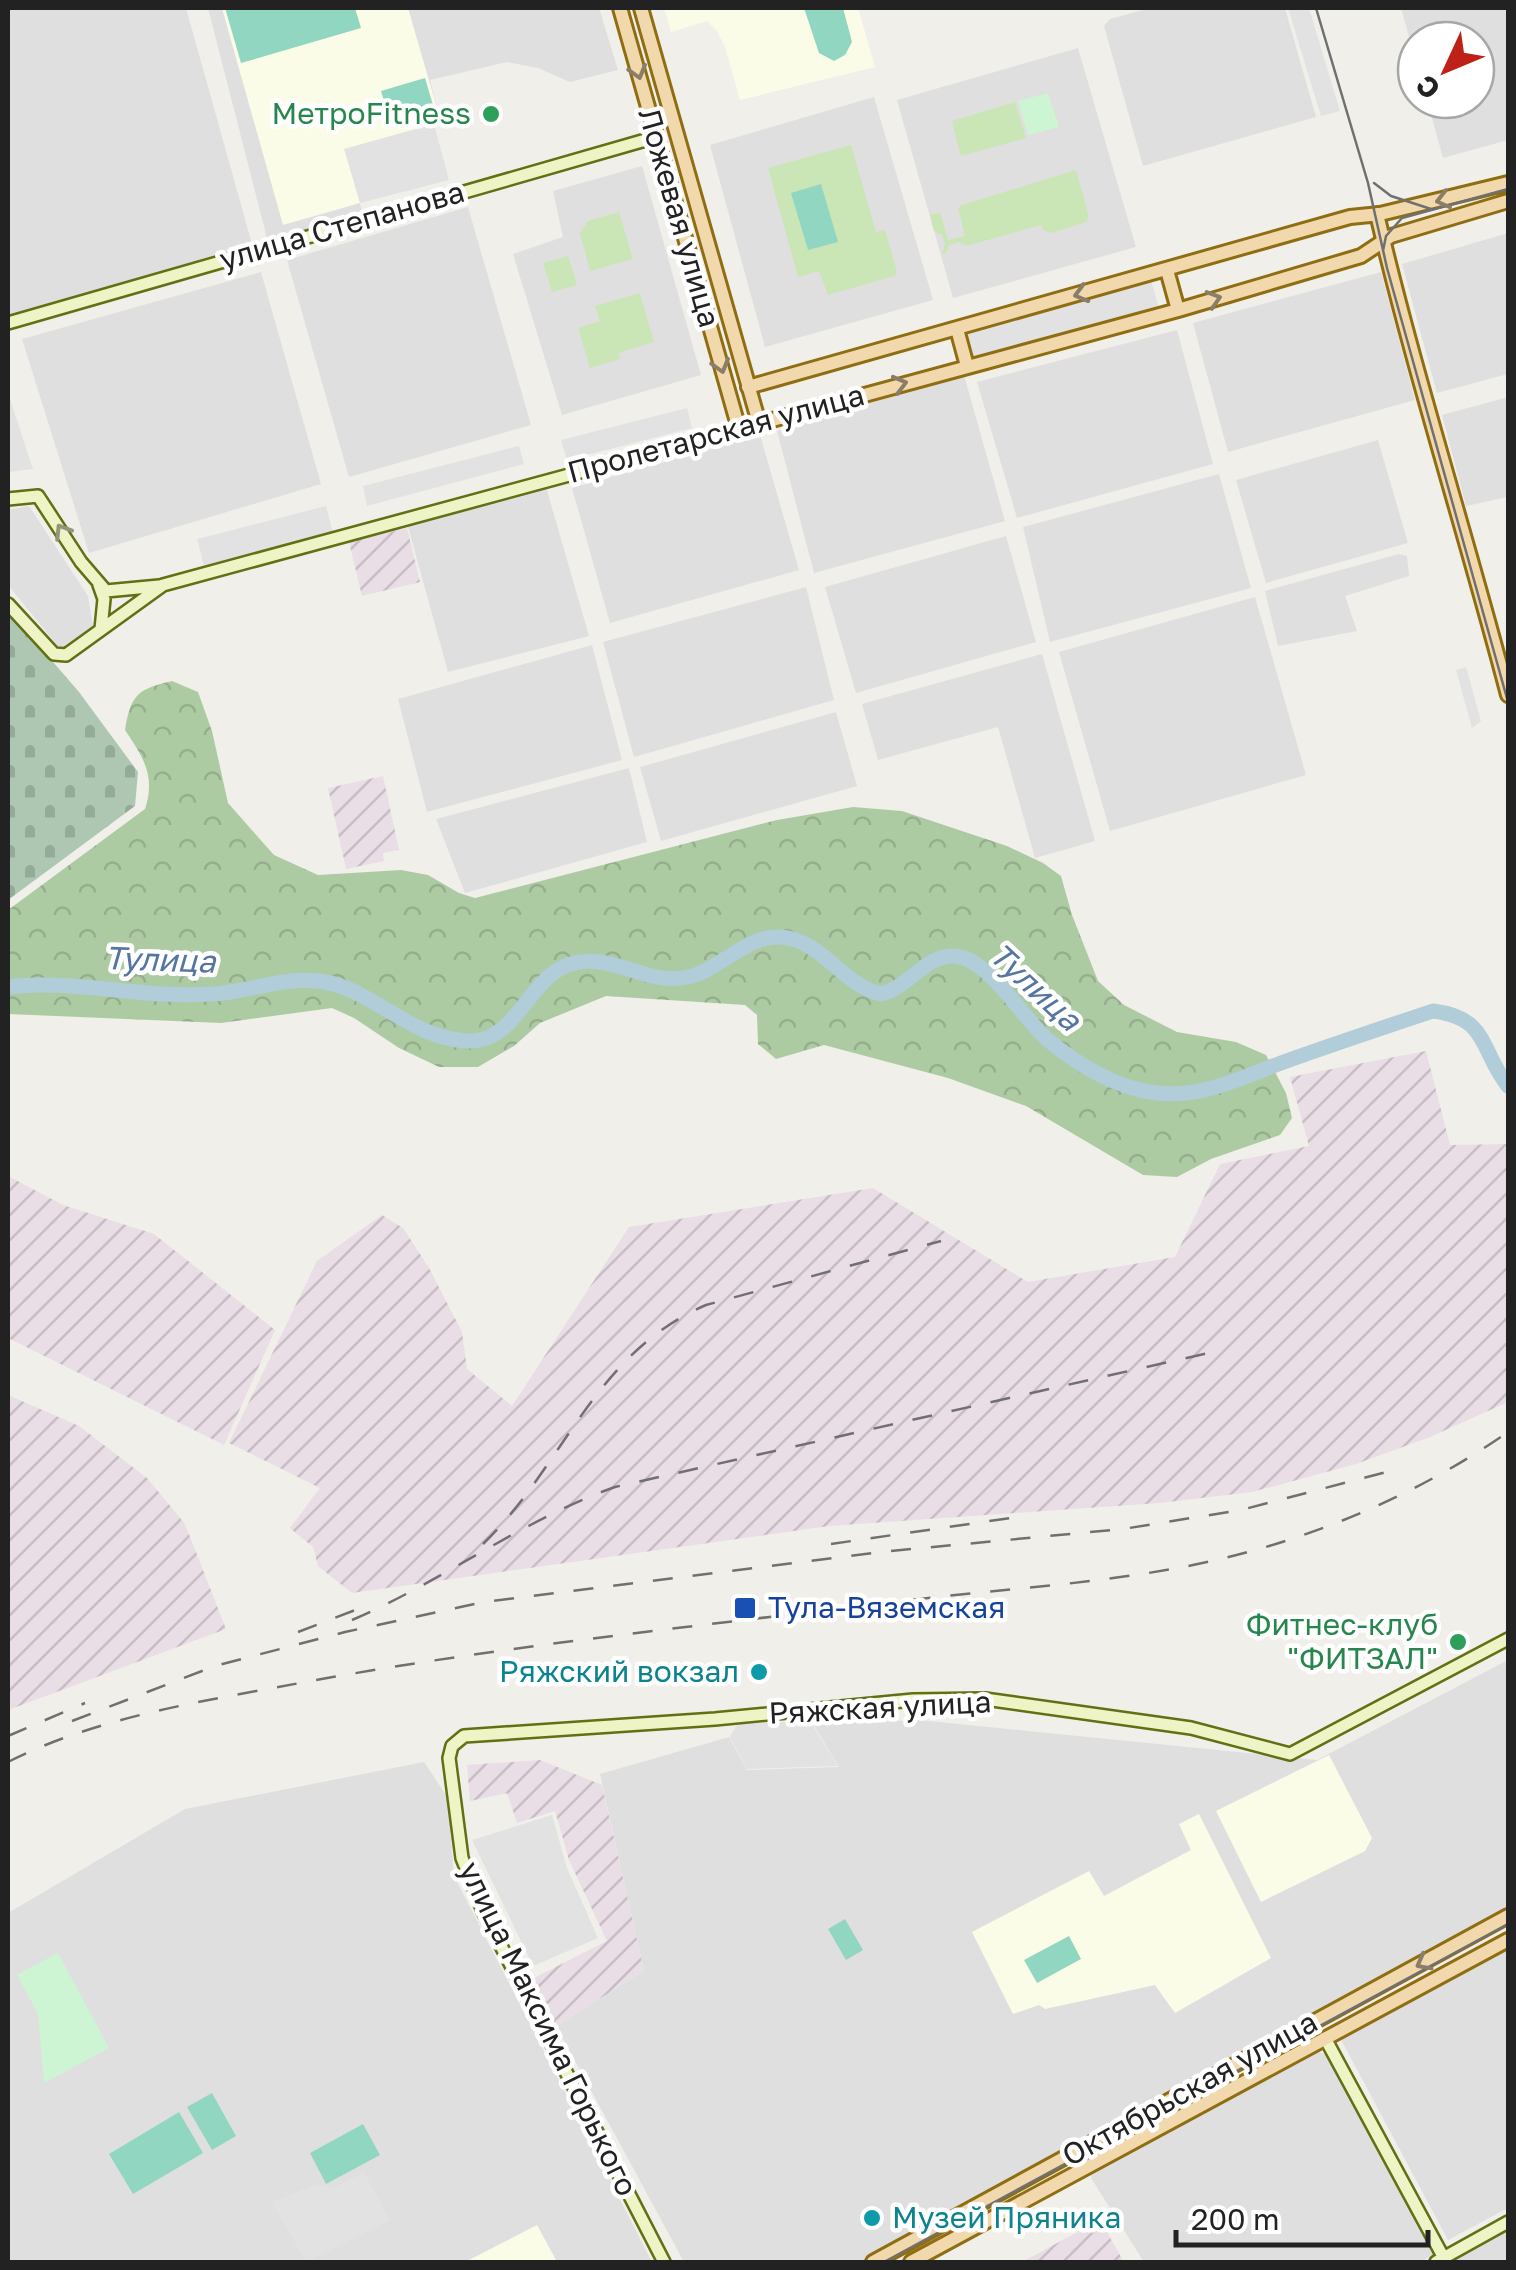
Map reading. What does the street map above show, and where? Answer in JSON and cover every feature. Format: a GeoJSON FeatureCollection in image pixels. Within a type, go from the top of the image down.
{"type":"FeatureCollection","features":[{"type":"Feature","properties":{"kind":"main road","name":"Ложевая улица"},"geometry":{"type":"LineString","coordinates":[[620,8],[739,429]]}},
{"type":"Feature","properties":{"kind":"main road","name":"Ложевая улица"},"geometry":{"type":"LineString","coordinates":[[641,8],[759,423]]}},
{"type":"Feature","properties":{"kind":"main road","name":"улица Степанова"},"geometry":{"type":"LineString","coordinates":[[656,137],[677,131]]}},
{"type":"Feature","properties":{"kind":"main road","name":"Пролетарская улица"},"geometry":{"type":"LineString","coordinates":[[748,387],[1350,217],[1508,183]]}},
{"type":"Feature","properties":{"kind":"main road","name":"Пролетарская улица"},"geometry":{"type":"LineString","coordinates":[[739,429],[1361,256],[1383,240],[1508,201]]}},
{"type":"Feature","properties":{"kind":"main road"},"geometry":{"type":"LineString","coordinates":[[1377,214],[1508,695]]}},
{"type":"Feature","properties":{"kind":"main road"},"geometry":{"type":"LineString","coordinates":[[1167,270],[1178,310]]}},
{"type":"Feature","properties":{"kind":"main road"},"geometry":{"type":"LineString","coordinates":[[957,329],[967,366]]}},
{"type":"Feature","properties":{"kind":"main road"},"geometry":{"type":"LineString","coordinates":[[771,380],[760,398],[766,412],[780,418]]}},
{"type":"Feature","properties":{"kind":"main road","name":"Октябрьская улица"},"geometry":{"type":"LineString","coordinates":[[873,2262],[1508,1916]]}},
{"type":"Feature","properties":{"kind":"main road","name":"Октябрьская улица"},"geometry":{"type":"LineString","coordinates":[[911,2262],[1508,1940]]}},
{"type":"Feature","properties":{"kind":"main road"},"geometry":{"type":"LineString","coordinates":[[1316,2021],[1325,2038]]}},
{"type":"Feature","properties":{"kind":"main road"},"geometry":{"type":"LineString","coordinates":[[1074,2153],[1083,2168]]}},
{"type":"Feature","properties":{"kind":"street","name":"улица Степанова"},"geometry":{"type":"LineString","coordinates":[[8,323],[656,137]]}},
{"type":"Feature","properties":{"kind":"street","name":"Пролетарская улица"},"geometry":{"type":"LineString","coordinates":[[8,604],[54,654],[62,655],[163,585],[739,429]]}},
{"type":"Feature","properties":{"kind":"street"},"geometry":{"type":"LineString","coordinates":[[8,499],[38,496],[106,592],[163,585]]}},
{"type":"Feature","properties":{"kind":"street"},"geometry":{"type":"LineString","coordinates":[[99,585],[104,599],[101,629]]}},
{"type":"Feature","properties":{"kind":"street","name":"Ряжская улица"},"geometry":{"type":"LineString","coordinates":[[464,1736],[973,1698],[1191,1728],[1290,1754],[1508,1640]]}},
{"type":"Feature","properties":{"kind":"street","name":"улица Максима Горького"},"geometry":{"type":"LineString","coordinates":[[464,1736],[452,1746],[448,1758],[466,1870],[664,2262]]}},
{"type":"Feature","properties":{"kind":"street"},"geometry":{"type":"LineString","coordinates":[[1325,2038],[1442,2261],[1508,2222]]}},
{"type":"Feature","properties":{"kind":"shaded area"},"geometry":{"type":"Polygon","coordinates":[[[8,8],[186,8],[252,244],[8,318],[8,8]]]}},
{"type":"Feature","properties":{"kind":"shaded area"},"geometry":{"type":"Polygon","coordinates":[[[208,8],[599,8],[618,70],[570,82],[538,68],[507,62],[430,80],[441,122],[345,149],[363,214],[268,242],[208,8]]]}},
{"type":"Feature","properties":{"kind":"shaded area"},"geometry":{"type":"Polygon","coordinates":[[[222,8],[408,8],[441,122],[345,149],[360,203],[283,225],[222,8]]]}},
{"type":"Feature","properties":{"kind":"shaded area"},"geometry":{"type":"Polygon","coordinates":[[[664,8],[858,8],[875,67],[740,100],[717,31],[707,21],[671,32],[664,8]]]}},
{"type":"Feature","properties":{"kind":"shaded area"},"geometry":{"type":"Polygon","coordinates":[[[1150,8],[1285,8],[1316,117],[1143,166],[1104,26],[1110,19],[1150,8]]]}},
{"type":"Feature","properties":{"kind":"shaded area"},"geometry":{"type":"Polygon","coordinates":[[[1288,8],[1309,8],[1340,111],[1321,116],[1288,8]]]}},
{"type":"Feature","properties":{"kind":"shaded area"},"geometry":{"type":"Polygon","coordinates":[[[1401,8],[1508,8],[1508,140],[1443,158],[1433,120],[1496,120],[1496,20],[1404,20],[1401,8]]]}},
{"type":"Feature","properties":{"kind":"shaded area"},"geometry":{"type":"Polygon","coordinates":[[[1078,48],[1136,247],[953,298],[897,100],[1078,48]]]}},
{"type":"Feature","properties":{"kind":"shaded area"},"geometry":{"type":"Polygon","coordinates":[[[874,97],[933,300],[765,347],[710,145],[874,97]]]}},
{"type":"Feature","properties":{"kind":"shaded area"},"geometry":{"type":"Polygon","coordinates":[[[434,124],[449,180],[360,203],[344,149],[434,124]]]}},
{"type":"Feature","properties":{"kind":"shaded area"},"geometry":{"type":"Polygon","coordinates":[[[642,166],[701,375],[562,415],[513,254],[563,237],[553,191],[642,166]]]}},
{"type":"Feature","properties":{"kind":"shaded area"},"geometry":{"type":"Polygon","coordinates":[[[468,207],[531,425],[349,477],[287,260],[468,207]]]}},
{"type":"Feature","properties":{"kind":"shaded area"},"geometry":{"type":"Polygon","coordinates":[[[1508,233],[1508,374],[1437,393],[1402,264],[1508,233]]]}},
{"type":"Feature","properties":{"kind":"shaded area"},"geometry":{"type":"Polygon","coordinates":[[[261,272],[321,484],[89,553],[22,339],[261,272]]]}},
{"type":"Feature","properties":{"kind":"shaded area"},"geometry":{"type":"Polygon","coordinates":[[[1381,272],[1415,400],[1228,452],[1193,323],[1381,272]]]}},
{"type":"Feature","properties":{"kind":"shaded area"},"geometry":{"type":"Polygon","coordinates":[[[1151,280],[1159,308],[971,359],[963,332],[1151,280]]]}},
{"type":"Feature","properties":{"kind":"shaded area"},"geometry":{"type":"Polygon","coordinates":[[[1177,330],[1213,464],[1017,518],[977,382],[1177,330]]]}},
{"type":"Feature","properties":{"kind":"shaded area"},"geometry":{"type":"Polygon","coordinates":[[[964,375],[1005,521],[814,573],[777,431],[964,375]]]}},
{"type":"Feature","properties":{"kind":"shaded area"},"geometry":{"type":"Polygon","coordinates":[[[8,393],[33,469],[8,472],[8,393]]]}},
{"type":"Feature","properties":{"kind":"shaded area"},"geometry":{"type":"Polygon","coordinates":[[[1508,397],[1508,497],[1466,506],[1442,415],[1508,397]]]}},
{"type":"Feature","properties":{"kind":"shaded area"},"geometry":{"type":"Polygon","coordinates":[[[687,408],[692,428],[567,460],[561,440],[687,408]]]}},
{"type":"Feature","properties":{"kind":"shaded area"},"geometry":{"type":"Polygon","coordinates":[[[760,435],[799,570],[610,623],[572,488],[760,435]]]}},
{"type":"Feature","properties":{"kind":"shaded area"},"geometry":{"type":"Polygon","coordinates":[[[1378,440],[1408,543],[1266,583],[1236,480],[1378,440]]]}},
{"type":"Feature","properties":{"kind":"shaded area"},"geometry":{"type":"Polygon","coordinates":[[[519,446],[524,464],[367,506],[363,486],[519,446]]]}},
{"type":"Feature","properties":{"kind":"shaded area"},"geometry":{"type":"Polygon","coordinates":[[[1219,474],[1251,588],[1050,642],[1023,527],[1219,474]]]}},
{"type":"Feature","properties":{"kind":"shaded area"},"geometry":{"type":"Polygon","coordinates":[[[546,487],[589,636],[448,672],[408,527],[546,487]]]}},
{"type":"Feature","properties":{"kind":"shaded area"},"geometry":{"type":"Polygon","coordinates":[[[29,506],[88,596],[93,627],[61,650],[8,585],[8,510],[29,506]]]}},
{"type":"Feature","properties":{"kind":"shaded area"},"geometry":{"type":"Polygon","coordinates":[[[326,506],[333,533],[204,566],[197,539],[326,506]]]}},
{"type":"Feature","properties":{"kind":"shaded area"},"geometry":{"type":"Polygon","coordinates":[[[407,528],[420,582],[362,596],[349,542],[407,528]]]}},
{"type":"Feature","properties":{"kind":"shaded area"},"geometry":{"type":"Polygon","coordinates":[[[1006,536],[1036,642],[856,693],[825,587],[1006,536]]]}},
{"type":"Feature","properties":{"kind":"shaded area"},"geometry":{"type":"Polygon","coordinates":[[[1399,554],[1407,556],[1409,576],[1345,596],[1357,631],[1278,646],[1265,591],[1399,554]]]}},
{"type":"Feature","properties":{"kind":"shaded area"},"geometry":{"type":"Polygon","coordinates":[[[806,587],[834,700],[634,757],[603,642],[806,587]]]}},
{"type":"Feature","properties":{"kind":"shaded area"},"geometry":{"type":"Polygon","coordinates":[[[1255,597],[1306,775],[1110,831],[1059,652],[1255,597]]]}},
{"type":"Feature","properties":{"kind":"shaded area"},"geometry":{"type":"Polygon","coordinates":[[[592,645],[622,760],[427,812],[398,699],[592,645]]]}},
{"type":"Feature","properties":{"kind":"shaded area"},"geometry":{"type":"Polygon","coordinates":[[[1042,654],[1095,841],[1035,858],[998,727],[878,760],[862,704],[1042,654]]]}},
{"type":"Feature","properties":{"kind":"shaded area"},"geometry":{"type":"Polygon","coordinates":[[[1466,667],[1481,721],[1472,728],[1456,670],[1466,667]]]}},
{"type":"Feature","properties":{"kind":"shaded area"},"geometry":{"type":"Polygon","coordinates":[[[836,712],[857,786],[661,841],[640,767],[836,712]]]}},
{"type":"Feature","properties":{"kind":"shaded area"},"geometry":{"type":"Polygon","coordinates":[[[629,768],[647,842],[465,893],[436,819],[629,768]]]}},
{"type":"Feature","properties":{"kind":"shaded area"},"geometry":{"type":"Polygon","coordinates":[[[383,776],[399,850],[383,853],[384,861],[346,869],[328,788],[383,776]]]}},
{"type":"Feature","properties":{"kind":"shaded area"},"geometry":{"type":"Polygon","coordinates":[[[1426,1051],[1450,1145],[1508,1144],[1508,1402],[1356,1464],[1252,1492],[1159,1503],[829,1526],[352,1593],[318,1566],[313,1547],[290,1528],[320,1488],[229,1443],[317,1261],[382,1215],[403,1228],[429,1268],[462,1332],[467,1369],[512,1406],[629,1227],[873,1188],[1028,1282],[1175,1257],[1220,1164],[1309,1146],[1290,1077],[1426,1051]]]}},
{"type":"Feature","properties":{"kind":"shaded area"},"geometry":{"type":"Polygon","coordinates":[[[8,1176],[63,1205],[154,1234],[275,1330],[224,1445],[8,1338],[8,1176]]]}},
{"type":"Feature","properties":{"kind":"shaded area"},"geometry":{"type":"Polygon","coordinates":[[[8,1395],[79,1426],[147,1478],[185,1524],[226,1629],[8,1710],[8,1395]]]}},
{"type":"Feature","properties":{"kind":"shaded area"},"geometry":{"type":"Polygon","coordinates":[[[1508,1660],[1508,1910],[863,2262],[684,2262],[556,2026],[644,1971],[600,1774],[729,1737],[747,1770],[839,1767],[813,1724],[919,1720],[1317,1760],[1508,1660]]]}},
{"type":"Feature","properties":{"kind":"shaded area"},"geometry":{"type":"Polygon","coordinates":[[[810,1721],[838,1766],[747,1769],[730,1737],[736,1726],[742,1724],[810,1721]]]}},
{"type":"Feature","properties":{"kind":"shaded area"},"geometry":{"type":"Polygon","coordinates":[[[1329,1755],[1372,1838],[1365,1851],[1261,1902],[1216,1811],[1329,1755]]]}},
{"type":"Feature","properties":{"kind":"shaded area"},"geometry":{"type":"Polygon","coordinates":[[[540,1760],[602,1785],[644,1971],[556,2026],[532,1979],[607,1941],[569,1860],[555,1811],[517,1823],[507,1793],[470,1801],[467,1765],[540,1760]]]}},
{"type":"Feature","properties":{"kind":"shaded area"},"geometry":{"type":"Polygon","coordinates":[[[424,1762],[448,1798],[454,1876],[652,2262],[8,2262],[8,1913],[185,1809],[424,1762]]]}},
{"type":"Feature","properties":{"kind":"shaded area"},"geometry":{"type":"Polygon","coordinates":[[[1199,1814],[1271,1958],[1175,2013],[1155,1985],[1045,2009],[1039,2005],[1013,2014],[972,1932],[1089,1871],[1104,1896],[1191,1850],[1179,1824],[1199,1814]]]}},
{"type":"Feature","properties":{"kind":"shaded area"},"geometry":{"type":"Polygon","coordinates":[[[552,1815],[567,1868],[598,1938],[533,1966],[472,1840],[552,1815]]]}},
{"type":"Feature","properties":{"kind":"shaded area"},"geometry":{"type":"Polygon","coordinates":[[[1508,1945],[1508,2208],[1448,2240],[1338,2034],[1508,1945]]]}},
{"type":"Feature","properties":{"kind":"shaded area"},"geometry":{"type":"Polygon","coordinates":[[[1315,2051],[1328,2055],[1433,2245],[1433,2255],[1420,2262],[1144,2262],[1091,2178],[1091,2172],[1315,2051]]]}},
{"type":"Feature","properties":{"kind":"shaded area"},"geometry":{"type":"Polygon","coordinates":[[[364,2172],[390,2220],[306,2262],[272,2202],[317,2184],[332,2189],[364,2172]]]}},
{"type":"Feature","properties":{"kind":"shaded area"},"geometry":{"type":"Polygon","coordinates":[[[1100,2220],[1124,2262],[1022,2262],[1100,2220]]]}},
{"type":"Feature","properties":{"kind":"shaded area"},"geometry":{"type":"Polygon","coordinates":[[[537,2225],[557,2262],[465,2262],[537,2225]]]}},
{"type":"Feature","properties":{"kind":"shaded area"},"geometry":{"type":"Polygon","coordinates":[[[1508,2229],[1508,2262],[1457,2262],[1455,2258],[1508,2229]]]}},
{"type":"Feature","properties":{"kind":"green space"},"geometry":{"type":"Polygon","coordinates":[[[225,8],[355,8],[361,28],[241,63],[225,8]]]}},
{"type":"Feature","properties":{"kind":"green space"},"geometry":{"type":"Polygon","coordinates":[[[804,8],[843,8],[852,42],[845,55],[834,61],[819,53],[804,8]]]}},
{"type":"Feature","properties":{"kind":"green space"},"geometry":{"type":"Polygon","coordinates":[[[425,78],[433,105],[389,118],[381,91],[425,78]]]}},
{"type":"Feature","properties":{"kind":"green space"},"geometry":{"type":"Polygon","coordinates":[[[1048,93],[1059,127],[1028,135],[1018,101],[1048,93]]]}},
{"type":"Feature","properties":{"kind":"green space"},"geometry":{"type":"Polygon","coordinates":[[[1015,102],[1026,138],[961,156],[952,121],[1015,102]]]}},
{"type":"Feature","properties":{"kind":"green space"},"geometry":{"type":"Polygon","coordinates":[[[851,145],[876,232],[885,230],[897,272],[828,295],[819,271],[798,277],[768,168],[851,145]]]}},
{"type":"Feature","properties":{"kind":"green space"},"geometry":{"type":"Polygon","coordinates":[[[1076,170],[1089,217],[1086,222],[1051,233],[1041,225],[966,246],[959,242],[949,245],[942,254],[945,244],[942,235],[934,231],[930,215],[940,212],[948,240],[965,236],[958,208],[962,205],[1076,170]]]}},
{"type":"Feature","properties":{"kind":"green space"},"geometry":{"type":"Polygon","coordinates":[[[821,184],[838,242],[808,250],[791,193],[821,184]]]}},
{"type":"Feature","properties":{"kind":"green space"},"geometry":{"type":"Polygon","coordinates":[[[619,212],[633,259],[590,271],[580,233],[588,221],[619,212]]]}},
{"type":"Feature","properties":{"kind":"green space"},"geometry":{"type":"Polygon","coordinates":[[[568,256],[577,285],[552,292],[543,263],[568,256]]]}},
{"type":"Feature","properties":{"kind":"green space"},"geometry":{"type":"Polygon","coordinates":[[[640,293],[654,342],[618,353],[620,359],[590,368],[578,328],[600,321],[595,306],[640,293]]]}},
{"type":"Feature","properties":{"kind":"green space"},"geometry":{"type":"Polygon","coordinates":[[[8,610],[79,692],[138,772],[135,806],[8,900],[8,610]]]}},
{"type":"Feature","properties":{"kind":"green space"},"geometry":{"type":"Polygon","coordinates":[[[172,681],[198,692],[212,731],[228,803],[274,855],[318,875],[401,870],[428,875],[475,898],[777,820],[853,807],[902,811],[1007,846],[1061,876],[1098,981],[1124,1005],[1177,1032],[1236,1042],[1266,1055],[1286,1093],[1292,1118],[1280,1135],[1211,1159],[1177,1177],[1143,1175],[1026,1106],[948,1078],[824,1045],[776,1059],[758,1044],[757,1015],[745,1005],[606,996],[540,1023],[514,1046],[478,1067],[439,1067],[332,1008],[221,1023],[8,1014],[8,910],[145,809],[148,777],[125,730],[127,718],[138,695],[172,681]]]}},
{"type":"Feature","properties":{"kind":"green space"},"geometry":{"type":"Polygon","coordinates":[[[845,1919],[863,1950],[846,1960],[828,1929],[845,1919]]]}},
{"type":"Feature","properties":{"kind":"green space"},"geometry":{"type":"Polygon","coordinates":[[[1069,1936],[1081,1959],[1037,1983],[1024,1960],[1069,1936]]]}},
{"type":"Feature","properties":{"kind":"green space"},"geometry":{"type":"Polygon","coordinates":[[[58,1953],[109,2048],[44,2083],[38,2014],[17,1975],[58,1953]]]}},
{"type":"Feature","properties":{"kind":"green space"},"geometry":{"type":"Polygon","coordinates":[[[212,2093],[236,2136],[212,2150],[187,2107],[212,2093]]]}},
{"type":"Feature","properties":{"kind":"green space"},"geometry":{"type":"Polygon","coordinates":[[[179,2112],[203,2153],[133,2194],[109,2154],[179,2112]]]}},
{"type":"Feature","properties":{"kind":"green space"},"geometry":{"type":"Polygon","coordinates":[[[363,2124],[380,2155],[326,2184],[310,2153],[363,2124]]]}},
{"type":"Feature","properties":{"kind":"waterway","name":"Тулица"},"geometry":{"type":"LineString","coordinates":[[8,987],[59,985],[186,995],[311,980],[343,987],[432,1033],[472,1041],[499,1031],[563,967],[595,962],[656,977],[688,977],[751,944],[778,937],[815,950],[857,983],[881,994],[934,961],[954,956],[967,959],[992,977],[1060,1049],[1085,1067],[1142,1091],[1190,1093],[1221,1085],[1433,1011],[1464,1020],[1474,1028],[1508,1086]]}},
{"type":"Feature","properties":{"kind":"tram line"},"geometry":{"type":"LineString","coordinates":[[1316,8],[1368,183],[1387,268],[1508,702]]}},
{"type":"Feature","properties":{"kind":"tram line"},"geometry":{"type":"LineString","coordinates":[[1374,183],[1391,196],[1431,209]]}},
{"type":"Feature","properties":{"kind":"tram line"},"geometry":{"type":"LineString","coordinates":[[1383,251],[1386,236],[1402,218],[1508,189]]}},
{"type":"Feature","properties":{"kind":"tram line"},"geometry":{"type":"LineString","coordinates":[[884,2262],[1508,1924]]}},
{"type":"Feature","properties":{"kind":"railway"},"geometry":{"type":"LineString","coordinates":[[483,1544],[511,1513],[608,1381],[635,1352],[668,1326],[706,1305],[941,1241]]}},
{"type":"Feature","properties":{"kind":"railway"},"geometry":{"type":"LineString","coordinates":[[352,1620],[547,1516],[615,1487],[1213,1352]]}},
{"type":"Feature","properties":{"kind":"railway"},"geometry":{"type":"LineString","coordinates":[[8,1762],[78,1733],[151,1712],[375,1670],[600,1637],[1105,1579],[1217,1560],[1305,1535],[1390,1500],[1508,1432]]}},
{"type":"Feature","properties":{"kind":"railway"},"geometry":{"type":"LineString","coordinates":[[72,1721],[215,1666],[484,1602],[890,1551],[1123,1529],[1241,1510],[1394,1470]]}},
{"type":"Feature","properties":{"kind":"railway"},"geometry":{"type":"LineString","coordinates":[[831,1544],[1024,1516]]}},
{"type":"Feature","properties":{"kind":"railway"},"geometry":{"type":"LineString","coordinates":[[298,1632],[363,1607]]}},
{"type":"Feature","properties":{"kind":"railway"},"geometry":{"type":"LineString","coordinates":[[8,1736],[85,1703]]}},
{"type":"Feature","properties":{"kind":"place","name":"МетроFitness"},"geometry":{"type":"Point","coordinates":[491,114]}},
{"type":"Feature","properties":{"kind":"place","name":"Тула-Вяземская"},"geometry":{"type":"Point","coordinates":[745,1608]}},
{"type":"Feature","properties":{"kind":"place","name":"Фитнес-клуб \"ФИТЗАЛ\""},"geometry":{"type":"Point","coordinates":[1458,1642]}},
{"type":"Feature","properties":{"kind":"place","name":"Ряжский вокзал"},"geometry":{"type":"Point","coordinates":[759,1672]}},
{"type":"Feature","properties":{"kind":"place","name":"Музей Пряника"},"geometry":{"type":"Point","coordinates":[872,2218]}}]}
